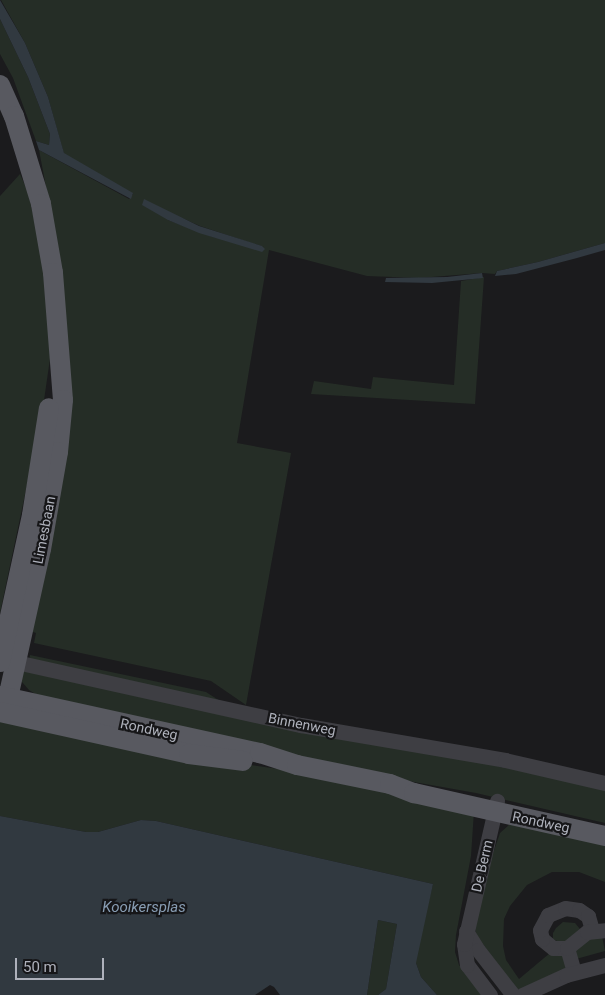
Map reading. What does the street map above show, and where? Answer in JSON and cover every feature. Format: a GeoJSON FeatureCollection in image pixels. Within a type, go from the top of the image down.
{"type":"FeatureCollection","features":[{"type":"Feature","properties":{"kind":"main road","name":"Limesbaan"},"geometry":{"type":"LineString","coordinates":[[0,85],[14,116],[41,204],[53,274],[63,400],[58,452],[8,652],[2,704]]}},
{"type":"Feature","properties":{"kind":"main road","name":"Rondweg"},"geometry":{"type":"LineString","coordinates":[[2,704],[260,753],[297,765],[390,784],[414,793],[605,826]]}},
{"type":"Feature","properties":{"kind":"main road","name":"Rondweg"},"geometry":{"type":"LineString","coordinates":[[495,807],[605,836]]}},
{"type":"Feature","properties":{"kind":"street","name":"Binnenweg"},"geometry":{"type":"LineString","coordinates":[[8,652],[302,725],[505,760],[605,783]]}},
{"type":"Feature","properties":{"kind":"street","name":"De Berm"},"geometry":{"type":"LineString","coordinates":[[490,995],[471,971],[465,959],[466,931],[495,807]]}},
{"type":"Feature","properties":{"kind":"street"},"geometry":{"type":"LineString","coordinates":[[564,908],[579,910],[588,916],[598,930],[567,948],[554,948],[542,939],[540,930],[548,915],[564,908]]}},
{"type":"Feature","properties":{"kind":"street"},"geometry":{"type":"LineString","coordinates":[[466,931],[512,995]]}},
{"type":"Feature","properties":{"kind":"street"},"geometry":{"type":"LineString","coordinates":[[567,948],[574,972]]}},
{"type":"Feature","properties":{"kind":"street"},"geometry":{"type":"LineString","coordinates":[[522,995],[574,972],[605,965]]}},
{"type":"Feature","properties":{"kind":"shaded area"},"geometry":{"type":"Polygon","coordinates":[[[1,0],[605,0],[605,243],[538,262],[497,271],[495,274],[482,273],[419,278],[367,276],[269,250],[237,443],[291,453],[246,705],[211,681],[34,643],[36,633],[30,631],[52,532],[59,255],[39,150],[129,199],[133,194],[64,154],[48,97],[25,43],[1,0]],[[182,218],[168,220],[213,237],[264,247],[200,226],[182,218]]]}},
{"type":"Feature","properties":{"kind":"shaded area"},"geometry":{"type":"Polygon","coordinates":[[[0,19],[28,77],[50,134],[49,145],[36,141],[13,78],[0,54],[0,19]]]}},
{"type":"Feature","properties":{"kind":"shaded area"},"geometry":{"type":"Polygon","coordinates":[[[20,174],[28,192],[37,231],[47,293],[51,352],[42,414],[0,613],[0,196],[20,174]]]}},
{"type":"Feature","properties":{"kind":"shaded area"},"geometry":{"type":"Polygon","coordinates":[[[484,277],[475,404],[311,394],[314,381],[371,389],[373,377],[454,385],[461,281],[484,277]]]}},
{"type":"Feature","properties":{"kind":"shaded area"},"geometry":{"type":"Polygon","coordinates":[[[30,655],[206,692],[223,703],[29,661],[30,655]]]}},
{"type":"Feature","properties":{"kind":"shaded area"},"geometry":{"type":"Polygon","coordinates":[[[19,667],[605,788],[605,823],[476,793],[397,779],[37,695],[22,682],[19,667]]]}},
{"type":"Feature","properties":{"kind":"shaded area"},"geometry":{"type":"Polygon","coordinates":[[[0,716],[250,765],[293,771],[474,811],[471,856],[456,935],[455,952],[459,965],[484,995],[437,995],[421,977],[416,963],[416,952],[433,884],[156,821],[141,820],[98,832],[86,832],[0,816],[0,716]]]}},
{"type":"Feature","properties":{"kind":"shaded area"},"geometry":{"type":"Polygon","coordinates":[[[511,823],[605,839],[605,882],[579,872],[552,872],[527,885],[510,906],[504,919],[503,946],[506,960],[519,979],[550,953],[557,952],[565,957],[568,967],[521,989],[517,989],[476,936],[475,928],[487,871],[500,833],[511,823]]]}},
{"type":"Feature","properties":{"kind":"shaded area"},"geometry":{"type":"Polygon","coordinates":[[[378,920],[397,924],[386,989],[378,995],[367,995],[378,920]]]}},
{"type":"Feature","properties":{"kind":"shaded area"},"geometry":{"type":"Polygon","coordinates":[[[563,922],[575,923],[580,929],[565,942],[559,942],[553,939],[553,933],[563,922]]]}},
{"type":"Feature","properties":{"kind":"shaded area"},"geometry":{"type":"Polygon","coordinates":[[[588,936],[602,936],[605,951],[576,959],[574,950],[588,936]]]}},
{"type":"Feature","properties":{"kind":"water"},"geometry":{"type":"Polygon","coordinates":[[[0,0],[25,43],[48,97],[64,153],[133,193],[131,199],[39,150],[36,141],[49,145],[50,134],[28,77],[0,19],[0,0]]]}},
{"type":"Feature","properties":{"kind":"water"},"geometry":{"type":"Polygon","coordinates":[[[144,199],[199,226],[262,246],[265,249],[262,252],[199,233],[168,220],[142,205],[144,199]]]}},
{"type":"Feature","properties":{"kind":"water"},"geometry":{"type":"Polygon","coordinates":[[[605,243],[605,250],[516,274],[495,276],[497,271],[538,262],[605,243]]]}},
{"type":"Feature","properties":{"kind":"water"},"geometry":{"type":"Polygon","coordinates":[[[482,273],[483,278],[432,283],[385,282],[386,278],[447,277],[482,273]]]}},
{"type":"Feature","properties":{"kind":"water","name":"Kooikersplas"},"geometry":{"type":"Polygon","coordinates":[[[0,816],[86,832],[98,832],[141,820],[156,821],[433,884],[416,963],[421,977],[437,995],[378,995],[386,989],[397,924],[378,920],[367,995],[280,995],[270,985],[255,995],[0,995],[0,816]]]}}]}
